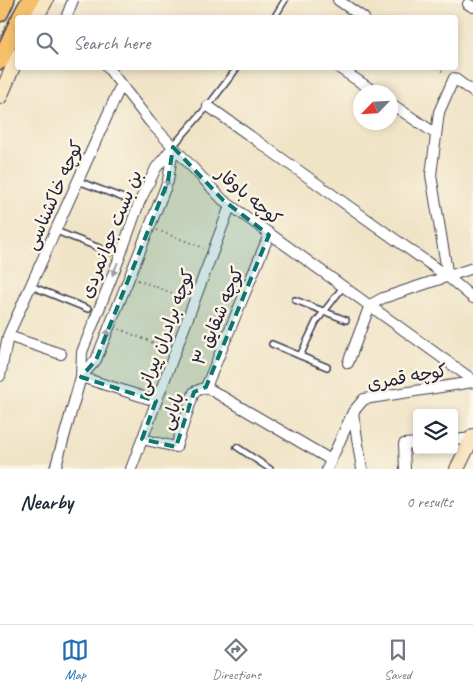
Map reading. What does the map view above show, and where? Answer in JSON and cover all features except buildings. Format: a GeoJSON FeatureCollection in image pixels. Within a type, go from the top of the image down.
{"type":"FeatureCollection","features":[{"type":"Feature","properties":{"kind":"main road"},"geometry":{"type":"LineString","coordinates":[[0,13],[6,0]]}},
{"type":"Feature","properties":{"kind":"main road"},"geometry":{"type":"LineString","coordinates":[[22,15],[30,0]]}},
{"type":"Feature","properties":{"kind":"main road"},"geometry":{"type":"LineString","coordinates":[[38,15],[46,0]]}},
{"type":"Feature","properties":{"kind":"main road"},"geometry":{"type":"LineString","coordinates":[[0,61],[15,28]]}},
{"type":"Feature","properties":{"kind":"main road"},"geometry":{"type":"LineString","coordinates":[[0,97],[15,62]]}},
{"type":"Feature","properties":{"kind":"main road"},"geometry":{"type":"LineString","coordinates":[[457,469],[473,437]]}},
{"type":"Feature","properties":{"kind":"street"},"geometry":{"type":"LineString","coordinates":[[67,15],[73,0]]}},
{"type":"Feature","properties":{"kind":"street"},"geometry":{"type":"LineString","coordinates":[[338,0],[360,15]]}},
{"type":"Feature","properties":{"kind":"street","name":"کوچه باوقار"},"geometry":{"type":"LineString","coordinates":[[110,70],[150,122],[222,200],[473,381]]}},
{"type":"Feature","properties":{"kind":"street"},"geometry":{"type":"LineString","coordinates":[[354,72],[368,85]]}},
{"type":"Feature","properties":{"kind":"street"},"geometry":{"type":"LineString","coordinates":[[448,277],[431,175],[436,134],[439,112],[454,78],[473,92]]}},
{"type":"Feature","properties":{"kind":"street","name":"کوچه خاکشناسی"},"geometry":{"type":"LineString","coordinates":[[0,376],[8,336],[121,85]]}},
{"type":"Feature","properties":{"kind":"street"},"geometry":{"type":"LineString","coordinates":[[208,106],[448,277],[473,298]]}},
{"type":"Feature","properties":{"kind":"street"},"geometry":{"type":"LineString","coordinates":[[398,108],[436,134]]}},
{"type":"Feature","properties":{"kind":"street","name":"بن بست جوانمردی"},"geometry":{"type":"LineString","coordinates":[[81,377],[96,360],[150,227],[168,181],[173,147]]}},
{"type":"Feature","properties":{"kind":"street","name":"بن بست جوانمردی"},"geometry":{"type":"LineString","coordinates":[[55,469],[81,377],[82,352],[139,203],[156,168],[173,147]]}},
{"type":"Feature","properties":{"kind":"street","name":"کوچه برادران پیرانی"},"geometry":{"type":"LineString","coordinates":[[131,469],[230,206]]}},
{"type":"Feature","properties":{"kind":"street","name":"کوچه شقایق ۳"},"geometry":{"type":"LineString","coordinates":[[269,235],[206,387],[329,464]]}},
{"type":"Feature","properties":{"kind":"street"},"geometry":{"type":"LineString","coordinates":[[348,363],[370,305],[384,298],[473,268]]}},
{"type":"Feature","properties":{"kind":"street"},"geometry":{"type":"LineString","coordinates":[[8,336],[61,354]]}},
{"type":"Feature","properties":{"kind":"street"},"geometry":{"type":"LineString","coordinates":[[81,377],[156,401]]}},
{"type":"Feature","properties":{"kind":"street","name":"کوچه قمری"},"geometry":{"type":"LineString","coordinates":[[329,464],[353,412],[364,398],[473,381]]}},
{"type":"Feature","properties":{"kind":"street","name":"بابایی"},"geometry":{"type":"LineString","coordinates":[[142,439],[176,447],[194,392],[206,387]]}},
{"type":"Feature","properties":{"kind":"street"},"geometry":{"type":"LineString","coordinates":[[353,412],[362,469]]}},
{"type":"Feature","properties":{"kind":"street"},"geometry":{"type":"LineString","coordinates":[[458,439],[473,437]]}},
{"type":"Feature","properties":{"kind":"street"},"geometry":{"type":"LineString","coordinates":[[405,469],[404,444],[413,443]]}},
{"type":"Feature","properties":{"kind":"lane"},"geometry":{"type":"LineString","coordinates":[[276,15],[285,0]]}},
{"type":"Feature","properties":{"kind":"lane"},"geometry":{"type":"LineString","coordinates":[[173,147],[235,70]]}},
{"type":"Feature","properties":{"kind":"lane"},"geometry":{"type":"LineString","coordinates":[[78,180],[126,199]]}},
{"type":"Feature","properties":{"kind":"lane"},"geometry":{"type":"LineString","coordinates":[[56,231],[110,252]]}},
{"type":"Feature","properties":{"kind":"lane"},"geometry":{"type":"LineString","coordinates":[[31,286],[88,309]]}},
{"type":"Feature","properties":{"kind":"lane"},"geometry":{"type":"LineString","coordinates":[[300,356],[316,322],[343,287]]}},
{"type":"Feature","properties":{"kind":"lane"},"geometry":{"type":"LineString","coordinates":[[295,300],[346,320]]}},
{"type":"Feature","properties":{"kind":"lane"},"geometry":{"type":"LineString","coordinates":[[272,344],[328,367]]}},
{"type":"Feature","properties":{"kind":"lane"},"geometry":{"type":"LineString","coordinates":[[237,447],[270,469]]}},
{"type":"Feature","properties":{"kind":"path"},"geometry":{"type":"LineString","coordinates":[[150,227],[213,252]]}},
{"type":"Feature","properties":{"kind":"path"},"geometry":{"type":"LineString","coordinates":[[130,277],[194,302]]}},
{"type":"Feature","properties":{"kind":"path"},"geometry":{"type":"LineString","coordinates":[[110,325],[175,352]]}},
{"type":"Feature","properties":{"kind":"highlighted area"},"geometry":{"type":"Polygon","coordinates":[[[173,147],[223,200],[269,235],[206,387],[194,392],[176,447],[142,439],[156,401],[81,377],[96,360],[168,181],[173,147]]]}}]}
